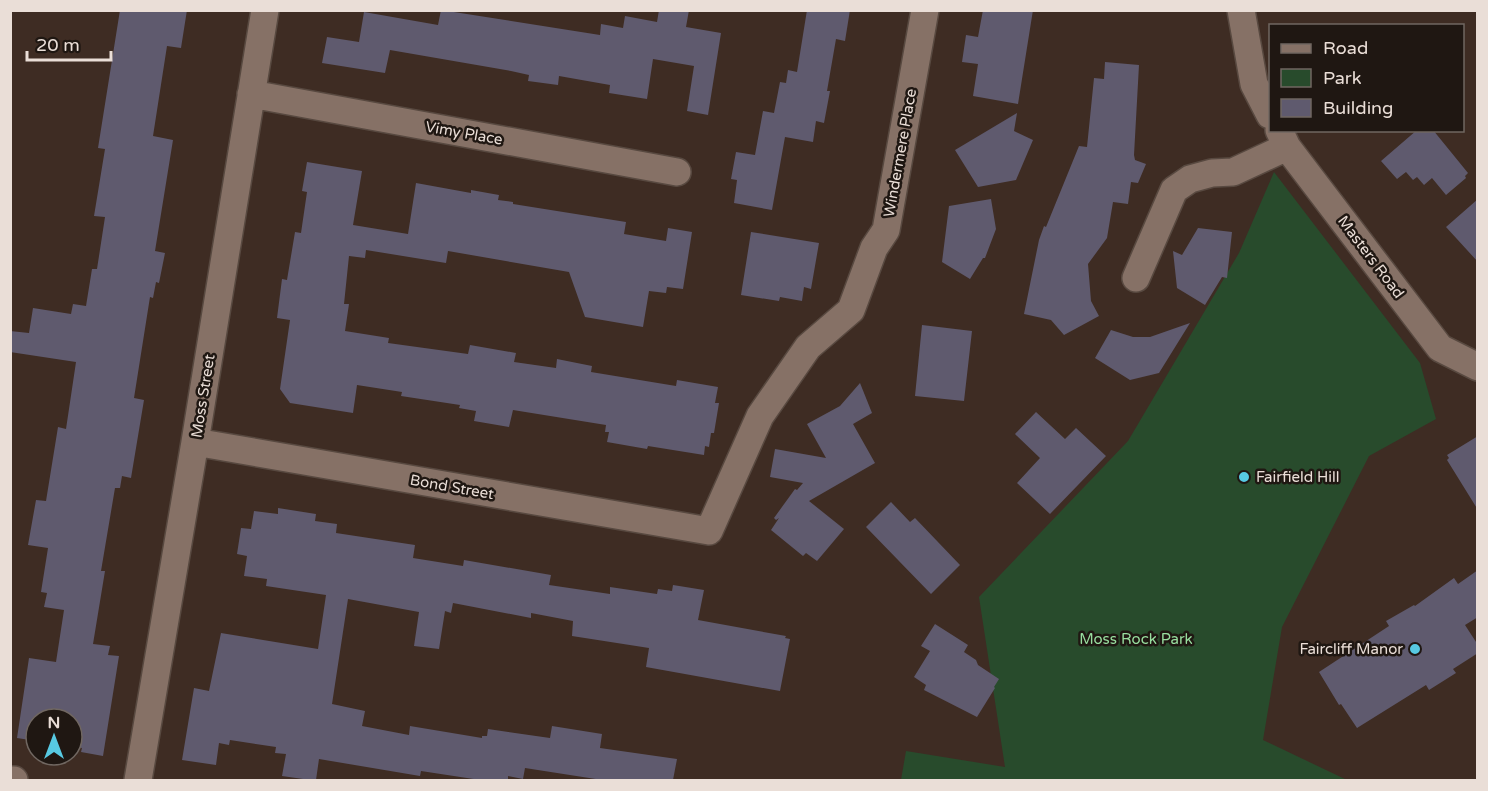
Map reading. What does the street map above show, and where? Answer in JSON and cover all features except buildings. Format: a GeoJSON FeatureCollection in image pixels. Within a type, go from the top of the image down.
{"type":"FeatureCollection","features":[{"type":"Feature","properties":{"kind":"street","name":"Moss Street"},"geometry":{"type":"LineString","coordinates":[[138,780],[265,10]]}},
{"type":"Feature","properties":{"kind":"street","name":"Windermere Place"},"geometry":{"type":"LineString","coordinates":[[709,531],[760,416],[808,347],[851,310],[874,248],[886,230],[925,10]]}},
{"type":"Feature","properties":{"kind":"street"},"geometry":{"type":"LineString","coordinates":[[1241,10],[1254,84],[1269,113]]}},
{"type":"Feature","properties":{"kind":"street","name":"Vimy Place"},"geometry":{"type":"LineString","coordinates":[[251,94],[677,172]]}},
{"type":"Feature","properties":{"kind":"street"},"geometry":{"type":"LineString","coordinates":[[1136,278],[1174,190],[1190,179],[1212,173],[1233,172],[1283,139]]}},
{"type":"Feature","properties":{"kind":"street","name":"Masters Road"},"geometry":{"type":"LineString","coordinates":[[1283,139],[1440,348],[1478,367]]}},
{"type":"Feature","properties":{"kind":"street","name":"Bond Street"},"geometry":{"type":"LineString","coordinates":[[195,442],[709,531]]}},
{"type":"Feature","properties":{"kind":"green space","name":"Moss Rock Park"},"geometry":{"type":"Polygon","coordinates":[[[1274,172],[1420,363],[1436,419],[1369,456],[1282,627],[1263,740],[1347,780],[901,780],[906,751],[1005,767],[979,597],[1128,441],[1239,253],[1274,172]]]}},
{"type":"Feature","properties":{"kind":"place","name":"Fairfield Hill"},"geometry":{"type":"Point","coordinates":[1244,477]}},
{"type":"Feature","properties":{"kind":"place","name":"Faircliff Manor"},"geometry":{"type":"Point","coordinates":[1415,649]}}]}
